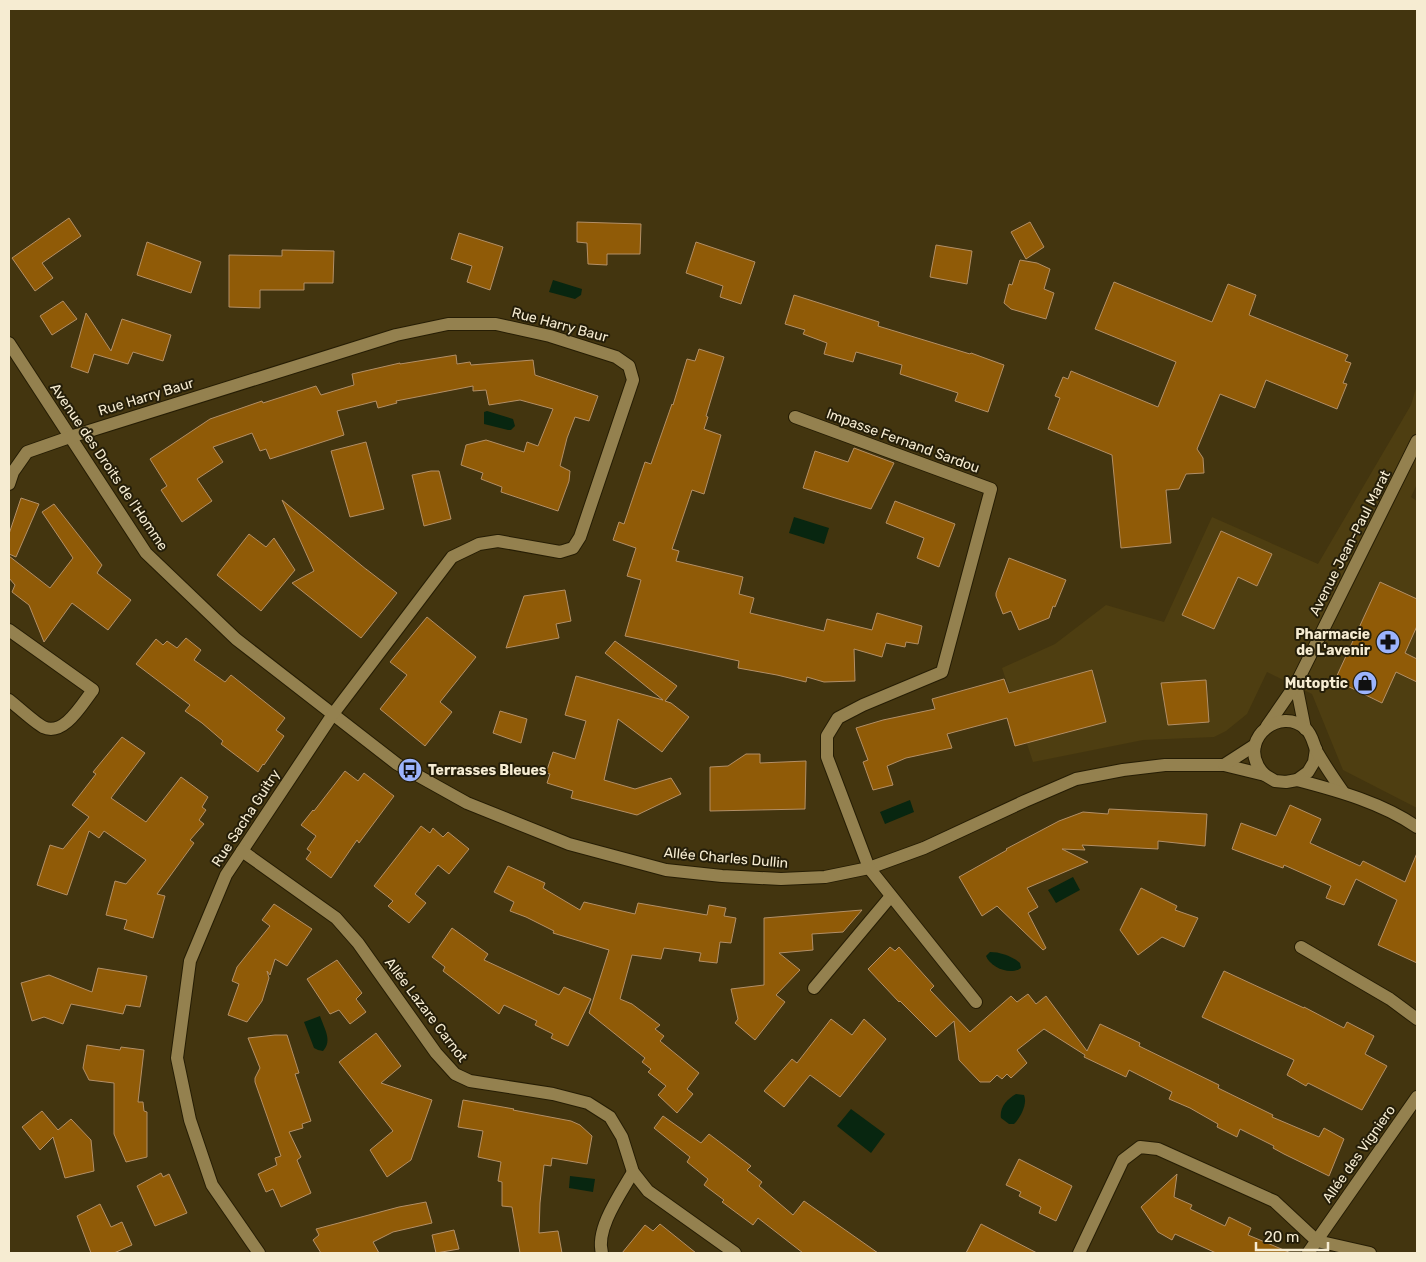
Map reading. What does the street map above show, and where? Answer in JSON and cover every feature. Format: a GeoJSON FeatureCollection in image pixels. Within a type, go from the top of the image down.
{"type":"FeatureCollection","features":[{"type":"Feature","properties":{"kind":"street","name":"Rue Harry Baur"},"geometry":{"type":"LineString","coordinates":[[70,437],[396,335],[448,324],[496,324],[550,336],[616,356],[629,366],[633,380],[580,537],[573,548],[560,552],[498,541],[479,544],[452,557],[333,714]]}},
{"type":"Feature","properties":{"kind":"street","name":"Avenue des Droits de l'Homme"},"geometry":{"type":"LineString","coordinates":[[9,343],[146,554],[236,639],[333,714]]}},
{"type":"Feature","properties":{"kind":"street","name":"Impasse Fernand Sardou"},"geometry":{"type":"LineString","coordinates":[[795,417],[991,489],[942,672],[863,705],[838,718],[827,736],[827,757],[868,868]]}},
{"type":"Feature","properties":{"kind":"street"},"geometry":{"type":"LineString","coordinates":[[9,484],[13,472],[27,452],[70,437]]}},
{"type":"Feature","properties":{"kind":"street","name":"Avenue Jean-Paul Marat"},"geometry":{"type":"LineString","coordinates":[[1267,726],[1296,684],[1417,442]]}},
{"type":"Feature","properties":{"kind":"street"},"geometry":{"type":"LineString","coordinates":[[9,630],[93,690],[73,717],[59,728],[44,727],[9,700]]}},
{"type":"Feature","properties":{"kind":"street"},"geometry":{"type":"LineString","coordinates":[[1296,684],[1305,728],[1342,792]]}},
{"type":"Feature","properties":{"kind":"street","name":"Rue Sacha Guitry"},"geometry":{"type":"LineString","coordinates":[[259,1253],[212,1185],[190,1120],[177,1058],[190,961],[226,875],[333,714]]}},
{"type":"Feature","properties":{"kind":"street","name":"Allée Charles Dullin"},"geometry":{"type":"LineString","coordinates":[[333,714],[397,764],[466,803],[569,844],[666,870],[722,876],[781,879],[825,877],[868,868],[924,848],[1076,779],[1123,770],[1165,765],[1224,765],[1265,776],[1275,781],[1298,780],[1342,792],[1403,817],[1417,827]]}},
{"type":"Feature","properties":{"kind":"street"},"geometry":{"type":"LineString","coordinates":[[1265,776],[1258,767],[1254,757],[1255,745],[1259,734],[1267,726],[1280,721],[1294,722],[1305,728]]}},
{"type":"Feature","properties":{"kind":"street"},"geometry":{"type":"LineString","coordinates":[[1224,765],[1255,745]]}},
{"type":"Feature","properties":{"kind":"street"},"geometry":{"type":"LineString","coordinates":[[1298,780],[1308,772],[1314,762],[1316,749]]}},
{"type":"Feature","properties":{"kind":"street","name":"Allée Lazare Carnot"},"geometry":{"type":"LineString","coordinates":[[242,851],[336,918],[358,943],[436,1053],[455,1074],[470,1081],[553,1094],[588,1103],[610,1117],[622,1137],[633,1172],[648,1191],[735,1253]]}},
{"type":"Feature","properties":{"kind":"street"},"geometry":{"type":"LineString","coordinates":[[868,868],[976,1002]]}},
{"type":"Feature","properties":{"kind":"street"},"geometry":{"type":"LineString","coordinates":[[814,988],[891,896]]}},
{"type":"Feature","properties":{"kind":"street"},"geometry":{"type":"LineString","coordinates":[[1301,947],[1390,999],[1417,1019]]}},
{"type":"Feature","properties":{"kind":"street","name":"Allée des Vigniero"},"geometry":{"type":"LineString","coordinates":[[1308,1253],[1417,1097]]}},
{"type":"Feature","properties":{"kind":"street"},"geometry":{"type":"LineString","coordinates":[[1079,1253],[1123,1160],[1140,1147],[1158,1149],[1274,1201],[1317,1241],[1370,1253]]}},
{"type":"Feature","properties":{"kind":"street"},"geometry":{"type":"LineString","coordinates":[[602,1253],[600,1247],[606,1218],[633,1172]]}},
{"type":"Feature","properties":{"kind":"shaded area"},"geometry":{"type":"Polygon","coordinates":[[[553,280],[582,289],[581,295],[575,299],[549,292],[553,280]]]}},
{"type":"Feature","properties":{"kind":"shaded area"},"geometry":{"type":"Polygon","coordinates":[[[1417,385],[1417,484],[1411,497],[1417,501],[1417,808],[1343,770],[1312,694],[1267,672],[1247,714],[1226,731],[1214,737],[1143,740],[1033,762],[1002,668],[1055,644],[1106,605],[1164,622],[1212,517],[1318,564],[1411,405],[1417,385]]]}},
{"type":"Feature","properties":{"kind":"shaded area"},"geometry":{"type":"Polygon","coordinates":[[[487,411],[513,419],[515,426],[508,430],[484,424],[484,412],[487,411]]]}},
{"type":"Feature","properties":{"kind":"shaded area"},"geometry":{"type":"Polygon","coordinates":[[[794,517],[829,528],[824,544],[789,533],[794,517]]]}},
{"type":"Feature","properties":{"kind":"shaded area"},"geometry":{"type":"Polygon","coordinates":[[[910,800],[914,812],[885,824],[880,812],[910,800]]]}},
{"type":"Feature","properties":{"kind":"shaded area"},"geometry":{"type":"Polygon","coordinates":[[[1073,877],[1080,890],[1056,903],[1048,890],[1073,877]]]}},
{"type":"Feature","properties":{"kind":"shaded area"},"geometry":{"type":"Polygon","coordinates":[[[990,952],[1013,958],[1020,963],[1021,968],[1006,971],[996,967],[986,956],[990,952]]]}},
{"type":"Feature","properties":{"kind":"shaded area"},"geometry":{"type":"Polygon","coordinates":[[[320,1016],[328,1039],[323,1051],[314,1048],[304,1022],[320,1016]]]}},
{"type":"Feature","properties":{"kind":"shaded area"},"geometry":{"type":"Polygon","coordinates":[[[1016,1094],[1024,1095],[1024,1107],[1014,1124],[1009,1124],[1001,1118],[1001,1111],[1007,1101],[1016,1094]]]}},
{"type":"Feature","properties":{"kind":"shaded area"},"geometry":{"type":"Polygon","coordinates":[[[851,1109],[885,1134],[871,1153],[837,1126],[851,1109]]]}},
{"type":"Feature","properties":{"kind":"shaded area"},"geometry":{"type":"Polygon","coordinates":[[[570,1176],[595,1179],[593,1192],[569,1188],[570,1176]]]}},
{"type":"Feature","properties":{"kind":"building"},"geometry":{"type":"Polygon","coordinates":[[[69,218],[81,236],[42,263],[53,278],[35,291],[12,258],[69,218]]]}},
{"type":"Feature","properties":{"kind":"building"},"geometry":{"type":"Polygon","coordinates":[[[577,222],[641,224],[640,254],[607,254],[607,265],[588,264],[587,243],[577,242],[577,222]]]}},
{"type":"Feature","properties":{"kind":"building"},"geometry":{"type":"Polygon","coordinates":[[[1030,222],[1044,247],[1026,259],[1011,232],[1030,222]]]}},
{"type":"Feature","properties":{"kind":"building"},"geometry":{"type":"Polygon","coordinates":[[[459,233],[503,247],[490,290],[467,282],[472,266],[451,259],[459,233]]]}},
{"type":"Feature","properties":{"kind":"building"},"geometry":{"type":"Polygon","coordinates":[[[147,242],[201,262],[191,293],[137,275],[147,242]]]}},
{"type":"Feature","properties":{"kind":"building"},"geometry":{"type":"Polygon","coordinates":[[[696,242],[755,262],[741,304],[720,297],[723,286],[686,273],[696,242]]]}},
{"type":"Feature","properties":{"kind":"building"},"geometry":{"type":"Polygon","coordinates":[[[936,245],[972,251],[967,284],[930,277],[936,245]]]}},
{"type":"Feature","properties":{"kind":"building"},"geometry":{"type":"Polygon","coordinates":[[[282,250],[334,251],[333,283],[304,283],[304,290],[260,290],[260,308],[229,307],[229,255],[282,256],[282,250]]]}},
{"type":"Feature","properties":{"kind":"building"},"geometry":{"type":"Polygon","coordinates":[[[1020,260],[1037,263],[1050,269],[1044,289],[1054,293],[1046,319],[1011,309],[1004,303],[1009,284],[1012,285],[1020,260]]]}},
{"type":"Feature","properties":{"kind":"building"},"geometry":{"type":"Polygon","coordinates":[[[1114,282],[1212,322],[1228,284],[1256,295],[1249,315],[1348,355],[1345,361],[1351,363],[1343,383],[1347,384],[1337,409],[1266,380],[1255,408],[1220,394],[1197,449],[1203,458],[1204,473],[1186,474],[1179,489],[1166,490],[1171,543],[1121,548],[1112,455],[1048,429],[1060,398],[1055,396],[1063,377],[1068,379],[1071,371],[1158,407],[1176,362],[1095,329],[1114,282]]]}},
{"type":"Feature","properties":{"kind":"building"},"geometry":{"type":"Polygon","coordinates":[[[794,295],[879,322],[878,326],[971,353],[1004,365],[988,412],[955,401],[958,393],[900,374],[902,365],[856,352],[853,362],[824,354],[827,343],[803,334],[805,330],[785,324],[794,295]]]}},
{"type":"Feature","properties":{"kind":"building"},"geometry":{"type":"Polygon","coordinates":[[[63,301],[77,319],[52,335],[40,316],[63,301]]]}},
{"type":"Feature","properties":{"kind":"building"},"geometry":{"type":"Polygon","coordinates":[[[86,313],[111,351],[122,319],[171,335],[163,361],[133,352],[128,364],[94,354],[88,373],[71,367],[86,313]]]}},
{"type":"Feature","properties":{"kind":"building"},"geometry":{"type":"Polygon","coordinates":[[[699,349],[724,357],[706,416],[708,417],[704,429],[721,435],[704,494],[692,490],[672,549],[679,551],[676,561],[743,577],[739,594],[754,598],[750,613],[824,631],[827,619],[872,630],[877,613],[922,626],[918,644],[906,642],[905,647],[886,643],[882,657],[854,649],[855,681],[824,682],[807,677],[806,682],[738,668],[739,661],[625,636],[641,580],[627,576],[636,548],[613,540],[619,522],[624,524],[645,462],[651,464],[673,405],[687,359],[695,361],[699,349]]]}},
{"type":"Feature","properties":{"kind":"building"},"geometry":{"type":"Polygon","coordinates":[[[456,355],[457,364],[470,362],[471,365],[533,360],[535,375],[598,396],[589,421],[575,417],[567,438],[560,466],[570,471],[569,481],[558,511],[501,492],[502,487],[481,479],[483,473],[461,465],[466,445],[486,440],[524,452],[527,442],[538,446],[553,409],[520,400],[489,405],[486,390],[473,391],[473,386],[396,401],[397,403],[378,408],[376,401],[337,411],[344,435],[270,459],[266,449],[260,451],[252,433],[213,447],[223,462],[197,479],[212,501],[182,522],[161,490],[167,486],[150,459],[210,419],[262,401],[263,403],[316,386],[321,395],[354,385],[352,374],[400,363],[456,355]]]}},
{"type":"Feature","properties":{"kind":"building"},"geometry":{"type":"Polygon","coordinates":[[[366,442],[384,509],[350,517],[331,451],[366,442]]]}},
{"type":"Feature","properties":{"kind":"building"},"geometry":{"type":"Polygon","coordinates":[[[854,448],[894,463],[871,509],[803,488],[815,451],[848,462],[854,448]]]}},
{"type":"Feature","properties":{"kind":"building"},"geometry":{"type":"Polygon","coordinates":[[[439,471],[451,519],[424,526],[412,475],[439,471]]]}},
{"type":"Feature","properties":{"kind":"building"},"geometry":{"type":"Polygon","coordinates":[[[21,498],[39,504],[16,557],[9,554],[9,534],[21,498]]]}},
{"type":"Feature","properties":{"kind":"building"},"geometry":{"type":"Polygon","coordinates":[[[282,500],[397,593],[361,638],[292,583],[314,571],[282,500]]]}},
{"type":"Feature","properties":{"kind":"building"},"geometry":{"type":"Polygon","coordinates":[[[895,501],[955,524],[939,567],[917,558],[924,538],[886,523],[895,501]]]}},
{"type":"Feature","properties":{"kind":"building"},"geometry":{"type":"Polygon","coordinates":[[[54,504],[102,565],[97,573],[131,600],[108,630],[72,603],[44,642],[29,605],[12,592],[15,585],[9,578],[9,556],[50,588],[73,558],[42,512],[54,504]]]}},
{"type":"Feature","properties":{"kind":"building"},"geometry":{"type":"Polygon","coordinates":[[[1221,531],[1272,554],[1257,586],[1238,577],[1214,629],[1182,615],[1221,531]]]}},
{"type":"Feature","properties":{"kind":"building"},"geometry":{"type":"Polygon","coordinates":[[[249,534],[266,547],[274,538],[295,570],[261,611],[217,575],[249,534]]]}},
{"type":"Feature","properties":{"kind":"building"},"geometry":{"type":"Polygon","coordinates":[[[1009,558],[1066,580],[1049,618],[1019,630],[1011,611],[1003,614],[996,596],[1009,558]]]}},
{"type":"Feature","properties":{"kind":"building"},"geometry":{"type":"Polygon","coordinates":[[[1380,582],[1417,599],[1417,626],[1405,653],[1417,659],[1417,682],[1396,672],[1382,703],[1335,680],[1380,582]]]}},
{"type":"Feature","properties":{"kind":"building"},"geometry":{"type":"Polygon","coordinates":[[[565,590],[571,621],[556,624],[559,638],[506,648],[524,596],[565,590]]]}},
{"type":"Feature","properties":{"kind":"building"},"geometry":{"type":"Polygon","coordinates":[[[427,617],[476,657],[440,702],[452,712],[425,746],[380,709],[407,675],[390,662],[427,617]]]}},
{"type":"Feature","properties":{"kind":"building"},"geometry":{"type":"Polygon","coordinates":[[[186,638],[201,650],[194,660],[225,682],[231,675],[285,718],[276,730],[284,736],[258,772],[221,744],[223,741],[185,711],[190,705],[136,664],[156,639],[163,645],[167,641],[177,648],[186,638]]]}},
{"type":"Feature","properties":{"kind":"building"},"geometry":{"type":"Polygon","coordinates":[[[615,641],[677,686],[665,701],[671,703],[689,717],[662,752],[618,719],[604,780],[635,789],[671,778],[681,794],[637,815],[571,798],[573,791],[547,783],[550,774],[546,773],[553,752],[575,759],[586,721],[565,715],[576,676],[663,700],[605,653],[615,641]]]}},
{"type":"Feature","properties":{"kind":"building"},"geometry":{"type":"Polygon","coordinates":[[[1092,670],[1106,722],[1015,746],[1007,718],[947,734],[952,748],[906,758],[887,766],[893,785],[873,790],[863,762],[868,760],[856,728],[935,709],[932,699],[1004,679],[1009,693],[1092,670]]]}},
{"type":"Feature","properties":{"kind":"building"},"geometry":{"type":"Polygon","coordinates":[[[1206,680],[1209,722],[1168,725],[1161,683],[1206,680]]]}},
{"type":"Feature","properties":{"kind":"building"},"geometry":{"type":"Polygon","coordinates":[[[500,711],[527,719],[521,743],[493,733],[500,711]]]}},
{"type":"Feature","properties":{"kind":"building"},"geometry":{"type":"Polygon","coordinates":[[[122,737],[145,753],[111,798],[146,822],[181,777],[208,797],[202,807],[206,810],[199,820],[204,824],[190,840],[194,843],[157,894],[165,896],[153,938],[124,929],[127,920],[106,915],[115,881],[126,884],[146,860],[104,831],[99,838],[89,831],[67,895],[37,885],[50,845],[63,849],[89,817],[72,805],[96,774],[93,772],[122,737]]]}},
{"type":"Feature","properties":{"kind":"building"},"geometry":{"type":"Polygon","coordinates":[[[746,754],[760,754],[760,763],[806,761],[805,809],[710,811],[710,767],[728,766],[746,754]]]}},
{"type":"Feature","properties":{"kind":"building"},"geometry":{"type":"Polygon","coordinates":[[[345,771],[358,781],[364,773],[394,796],[359,843],[357,840],[331,878],[306,859],[311,852],[307,849],[316,836],[301,825],[345,771]]]}},
{"type":"Feature","properties":{"kind":"building"},"geometry":{"type":"Polygon","coordinates":[[[1290,805],[1321,819],[1310,843],[1360,866],[1363,861],[1405,882],[1417,853],[1417,963],[1378,945],[1397,900],[1356,879],[1344,905],[1326,898],[1331,886],[1284,865],[1283,868],[1232,849],[1241,823],[1276,836],[1290,805]]]}},
{"type":"Feature","properties":{"kind":"building"},"geometry":{"type":"Polygon","coordinates":[[[1109,809],[1207,814],[1205,846],[1158,841],[1158,849],[1082,845],[1085,850],[1062,849],[1088,862],[1027,888],[1038,907],[1028,913],[1046,948],[1043,950],[997,906],[982,916],[959,877],[1059,821],[1083,812],[1108,814],[1109,809]]]}},
{"type":"Feature","properties":{"kind":"building"},"geometry":{"type":"Polygon","coordinates":[[[421,826],[430,833],[433,828],[443,837],[448,832],[469,849],[449,874],[438,865],[415,894],[426,903],[409,923],[388,906],[393,901],[374,886],[421,826]]]}},
{"type":"Feature","properties":{"kind":"building"},"geometry":{"type":"Polygon","coordinates":[[[508,866],[545,883],[543,888],[580,910],[584,902],[635,914],[638,903],[707,915],[709,905],[726,908],[724,916],[736,918],[731,943],[720,942],[717,963],[699,961],[701,953],[664,948],[661,959],[632,955],[620,999],[632,1004],[660,1025],[655,1029],[664,1036],[660,1041],[699,1073],[687,1089],[693,1094],[677,1113],[658,1095],[666,1086],[648,1072],[651,1069],[642,1062],[645,1058],[589,1013],[609,950],[553,933],[554,931],[510,911],[514,902],[494,892],[508,866]]]}},
{"type":"Feature","properties":{"kind":"building"},"geometry":{"type":"Polygon","coordinates":[[[1141,888],[1177,906],[1175,910],[1198,918],[1184,947],[1162,937],[1138,955],[1120,930],[1141,888]]]}},
{"type":"Feature","properties":{"kind":"building"},"geometry":{"type":"Polygon","coordinates":[[[274,904],[312,929],[287,966],[275,959],[270,975],[267,971],[269,978],[262,1001],[247,1022],[228,1015],[239,984],[232,981],[237,967],[270,926],[262,920],[274,904]]]}},
{"type":"Feature","properties":{"kind":"building"},"geometry":{"type":"Polygon","coordinates":[[[862,910],[843,932],[812,934],[813,950],[779,953],[800,970],[776,995],[785,1002],[755,1040],[735,1023],[738,1019],[731,989],[764,985],[764,918],[862,910]]]}},
{"type":"Feature","properties":{"kind":"building"},"geometry":{"type":"Polygon","coordinates":[[[452,928],[488,954],[484,960],[559,995],[564,987],[591,999],[568,1046],[551,1038],[553,1034],[535,1025],[537,1021],[504,1005],[499,1014],[443,971],[445,967],[432,957],[452,928]]]}},
{"type":"Feature","properties":{"kind":"building"},"geometry":{"type":"Polygon","coordinates":[[[890,947],[895,951],[899,947],[934,986],[930,990],[970,1032],[1011,996],[1017,1002],[1028,994],[1036,1004],[1046,996],[1087,1051],[1100,1024],[1140,1043],[1139,1046],[1219,1085],[1218,1088],[1273,1115],[1272,1117],[1319,1137],[1324,1128],[1344,1139],[1329,1176],[1284,1154],[1273,1148],[1274,1146],[1240,1129],[1237,1137],[1217,1127],[1218,1124],[1190,1108],[1169,1099],[1172,1092],[1129,1070],[1126,1077],[1084,1057],[1085,1055],[1044,1029],[1017,1050],[1027,1063],[1011,1078],[1007,1074],[1002,1079],[997,1075],[990,1082],[980,1082],[959,1060],[954,1021],[936,1037],[868,969],[890,947]]]}},
{"type":"Feature","properties":{"kind":"building"},"geometry":{"type":"Polygon","coordinates":[[[337,960],[362,993],[356,999],[366,1012],[350,1024],[339,1010],[330,1014],[307,979],[337,960]]]}},
{"type":"Feature","properties":{"kind":"building"},"geometry":{"type":"Polygon","coordinates":[[[98,968],[147,976],[140,1007],[126,1005],[123,1014],[71,1004],[63,1024],[44,1017],[32,1021],[21,983],[49,975],[92,992],[98,968]]]}},
{"type":"Feature","properties":{"kind":"building"},"geometry":{"type":"Polygon","coordinates":[[[1224,971],[1304,1007],[1344,1028],[1347,1022],[1374,1036],[1365,1054],[1387,1066],[1362,1110],[1308,1083],[1306,1086],[1287,1075],[1294,1060],[1202,1017],[1224,971]]]}},
{"type":"Feature","properties":{"kind":"building"},"geometry":{"type":"Polygon","coordinates":[[[831,1019],[852,1035],[864,1019],[886,1039],[840,1097],[810,1075],[784,1107],[764,1091],[792,1059],[797,1063],[831,1019]]]}},
{"type":"Feature","properties":{"kind":"building"},"geometry":{"type":"Polygon","coordinates":[[[376,1033],[401,1066],[381,1083],[432,1100],[411,1160],[387,1177],[370,1150],[393,1131],[339,1062],[376,1033]]]}},
{"type":"Feature","properties":{"kind":"building"},"geometry":{"type":"Polygon","coordinates":[[[287,1035],[299,1073],[295,1074],[311,1121],[302,1124],[303,1128],[289,1132],[301,1157],[297,1160],[311,1193],[281,1207],[273,1189],[266,1192],[258,1174],[277,1165],[275,1158],[281,1156],[255,1082],[260,1068],[248,1038],[287,1035]]]}},
{"type":"Feature","properties":{"kind":"building"},"geometry":{"type":"Polygon","coordinates":[[[87,1045],[120,1050],[121,1047],[144,1050],[138,1102],[143,1102],[144,1111],[147,1112],[147,1157],[126,1162],[114,1134],[114,1083],[89,1080],[83,1068],[87,1045]]]}},
{"type":"Feature","properties":{"kind":"building"},"geometry":{"type":"Polygon","coordinates":[[[463,1100],[571,1121],[580,1125],[592,1136],[587,1164],[552,1158],[551,1166],[544,1165],[539,1233],[558,1231],[562,1253],[520,1253],[512,1207],[502,1206],[502,1182],[498,1181],[501,1162],[478,1157],[483,1131],[458,1127],[463,1100]]]}},
{"type":"Feature","properties":{"kind":"building"},"geometry":{"type":"Polygon","coordinates":[[[42,1111],[58,1130],[71,1119],[91,1140],[94,1171],[65,1178],[53,1137],[40,1150],[22,1127],[42,1111]]]}},
{"type":"Feature","properties":{"kind":"building"},"geometry":{"type":"Polygon","coordinates":[[[663,1116],[701,1143],[709,1134],[751,1166],[747,1170],[762,1182],[759,1186],[793,1215],[804,1201],[878,1253],[803,1253],[758,1218],[753,1225],[722,1202],[724,1200],[704,1185],[708,1179],[687,1162],[690,1157],[654,1128],[663,1116]]]}},
{"type":"Feature","properties":{"kind":"building"},"geometry":{"type":"Polygon","coordinates":[[[1019,1159],[1072,1186],[1056,1221],[1039,1213],[1041,1207],[1019,1196],[1021,1192],[1006,1185],[1019,1159]]]}},
{"type":"Feature","properties":{"kind":"building"},"geometry":{"type":"Polygon","coordinates":[[[161,1173],[163,1177],[169,1174],[187,1213],[155,1226],[137,1186],[161,1173]]]}},
{"type":"Feature","properties":{"kind":"building"},"geometry":{"type":"Polygon","coordinates":[[[1177,1174],[1174,1197],[1192,1205],[1190,1209],[1225,1226],[1229,1217],[1251,1228],[1248,1235],[1291,1253],[1216,1253],[1175,1234],[1172,1240],[1158,1232],[1141,1207],[1177,1174]]]}},
{"type":"Feature","properties":{"kind":"building"},"geometry":{"type":"Polygon","coordinates":[[[426,1202],[432,1223],[393,1232],[373,1242],[379,1253],[321,1253],[313,1240],[319,1235],[316,1229],[399,1207],[426,1202]]]}},
{"type":"Feature","properties":{"kind":"building"},"geometry":{"type":"Polygon","coordinates":[[[100,1204],[111,1227],[122,1222],[132,1245],[114,1253],[91,1253],[77,1216],[100,1204]]]}},
{"type":"Feature","properties":{"kind":"building"},"geometry":{"type":"Polygon","coordinates":[[[660,1224],[696,1253],[622,1253],[645,1225],[653,1231],[660,1224]]]}},
{"type":"Feature","properties":{"kind":"building"},"geometry":{"type":"Polygon","coordinates":[[[981,1224],[1037,1253],[966,1253],[981,1224]]]}},
{"type":"Feature","properties":{"kind":"building"},"geometry":{"type":"Polygon","coordinates":[[[454,1230],[459,1249],[436,1253],[432,1235],[454,1230]]]}},
{"type":"Feature","properties":{"kind":"place","name":"Pharmacie de L'avenir"},"geometry":{"type":"Point","coordinates":[1388,642]}},
{"type":"Feature","properties":{"kind":"place","name":"Mutoptic"},"geometry":{"type":"Point","coordinates":[1365,683]}},
{"type":"Feature","properties":{"kind":"place","name":"Terrasses Bleues"},"geometry":{"type":"Point","coordinates":[410,770]}}]}
